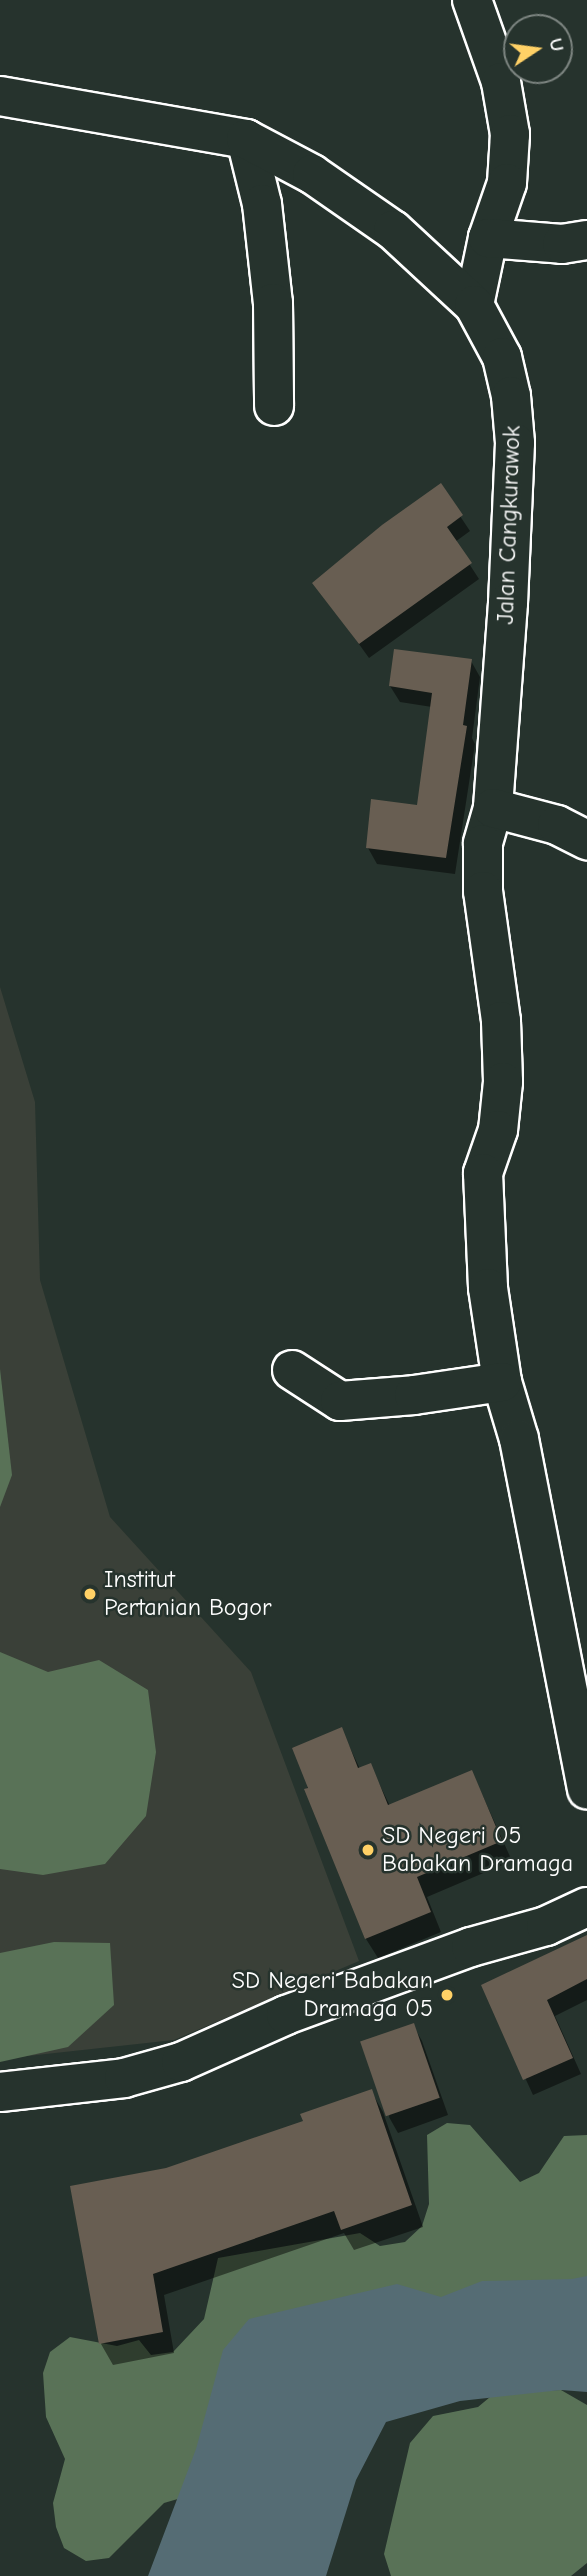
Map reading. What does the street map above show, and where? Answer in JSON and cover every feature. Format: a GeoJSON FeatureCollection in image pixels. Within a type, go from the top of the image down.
{"type":"FeatureCollection","features":[{"type":"Feature","properties":{"kind":"street"},"geometry":{"type":"LineString","coordinates":[[472,0],[501,82],[510,134],[507,183],[488,238],[474,305]]}},
{"type":"Feature","properties":{"kind":"street","name":"Jalan Cangkurawok"},"geometry":{"type":"LineString","coordinates":[[0,96],[246,139],[312,174],[393,230],[474,305],[502,357],[511,396],[515,443],[493,808],[483,844],[483,891],[501,1021],[503,1082],[498,1130],[483,1173],[483,1207],[488,1288],[502,1382],[519,1439],[587,1789]]}},
{"type":"Feature","properties":{"kind":"street"},"geometry":{"type":"LineString","coordinates":[[246,139],[262,204],[273,303],[274,406]]}},
{"type":"Feature","properties":{"kind":"street"},"geometry":{"type":"LineString","coordinates":[[488,238],[562,244],[587,240]]}},
{"type":"Feature","properties":{"kind":"street"},"geometry":{"type":"LineString","coordinates":[[493,808],[557,825],[587,840]]}},
{"type":"Feature","properties":{"kind":"street"},"geometry":{"type":"LineString","coordinates":[[292,1370],[340,1401],[414,1395],[502,1382]]}},
{"type":"Feature","properties":{"kind":"street"},"geometry":{"type":"LineString","coordinates":[[0,2092],[124,2078],[181,2062],[285,2015],[471,1947],[546,1926],[587,1907]]}},
{"type":"Feature","properties":{"kind":"shaded area","name":"Institut Pertanian Bogor"},"geometry":{"type":"Polygon","coordinates":[[[0,987],[35,1102],[40,1280],[110,1517],[251,1672],[359,1961],[174,2040],[0,2059],[0,987]]]}},
{"type":"Feature","properties":{"kind":"green space"},"geometry":{"type":"Polygon","coordinates":[[[0,1369],[12,1475],[0,1507],[0,1369]]]}},
{"type":"Feature","properties":{"kind":"green space"},"geometry":{"type":"Polygon","coordinates":[[[0,1652],[48,1672],[99,1660],[148,1690],[156,1752],[146,1816],[105,1864],[43,1875],[0,1869],[0,1652]]]}},
{"type":"Feature","properties":{"kind":"green space"},"geometry":{"type":"Polygon","coordinates":[[[54,1942],[110,1943],[114,2005],[68,2047],[0,2062],[0,1953],[54,1942]]]}},
{"type":"Feature","properties":{"kind":"green space"},"geometry":{"type":"Polygon","coordinates":[[[447,2123],[470,2125],[520,2182],[539,2173],[564,2136],[587,2135],[587,2305],[212,2489],[164,2503],[109,2558],[86,2561],[64,2548],[56,2527],[53,2503],[65,2459],[46,2417],[43,2373],[50,2352],[70,2337],[117,2346],[139,2340],[151,2355],[173,2352],[204,2319],[218,2258],[360,2233],[380,2246],[405,2242],[422,2226],[429,2204],[427,2135],[447,2123]]]}},
{"type":"Feature","properties":{"kind":"green space"},"geometry":{"type":"Polygon","coordinates":[[[561,2390],[587,2405],[587,2563],[571,2576],[391,2576],[384,2554],[410,2443],[433,2416],[478,2407],[496,2392],[561,2390]]]}},
{"type":"Feature","properties":{"kind":"water"},"geometry":{"type":"Polygon","coordinates":[[[587,2276],[587,2392],[561,2390],[460,2401],[386,2422],[356,2480],[326,2576],[148,2576],[196,2449],[223,2350],[249,2319],[397,2284],[441,2297],[482,2281],[572,2279],[587,2276]]]}},
{"type":"Feature","properties":{"kind":"building"},"geometry":{"type":"Polygon","coordinates":[[[441,483],[463,515],[447,527],[472,563],[359,644],[312,583],[382,525],[441,483]]]}},
{"type":"Feature","properties":{"kind":"building"},"geometry":{"type":"Polygon","coordinates":[[[394,649],[472,659],[463,725],[467,726],[446,858],[366,848],[371,799],[417,805],[432,693],[389,686],[394,649]]]}},
{"type":"Feature","properties":{"kind":"building","name":"SD Negeri 05 Babakan Dramaga"},"geometry":{"type":"Polygon","coordinates":[[[342,1727],[358,1768],[371,1763],[388,1805],[472,1770],[502,1841],[417,1877],[431,1912],[365,1939],[304,1789],[308,1788],[292,1748],[342,1727]]]}},
{"type":"Feature","properties":{"kind":"building"},"geometry":{"type":"Polygon","coordinates":[[[587,1935],[587,1979],[547,2000],[573,2058],[523,2080],[481,1985],[587,1935]]]}},
{"type":"Feature","properties":{"kind":"building"},"geometry":{"type":"Polygon","coordinates":[[[414,2023],[440,2098],[386,2116],[360,2042],[414,2023]]]}},
{"type":"Feature","properties":{"kind":"building"},"geometry":{"type":"Polygon","coordinates":[[[372,2089],[412,2205],[341,2230],[334,2211],[153,2274],[163,2332],[99,2344],[70,2186],[166,2168],[303,2121],[300,2114],[372,2089]]]}},
{"type":"Feature","properties":{"kind":"place","name":"Institut Pertanian Bogor"},"geometry":{"type":"Point","coordinates":[90,1594]}},
{"type":"Feature","properties":{"kind":"place","name":"SD Negeri 05 Babakan Dramaga"},"geometry":{"type":"Point","coordinates":[368,1850]}},
{"type":"Feature","properties":{"kind":"place","name":"SD Negeri Babakan Dramaga 05"},"geometry":{"type":"Point","coordinates":[447,1995]}}]}
